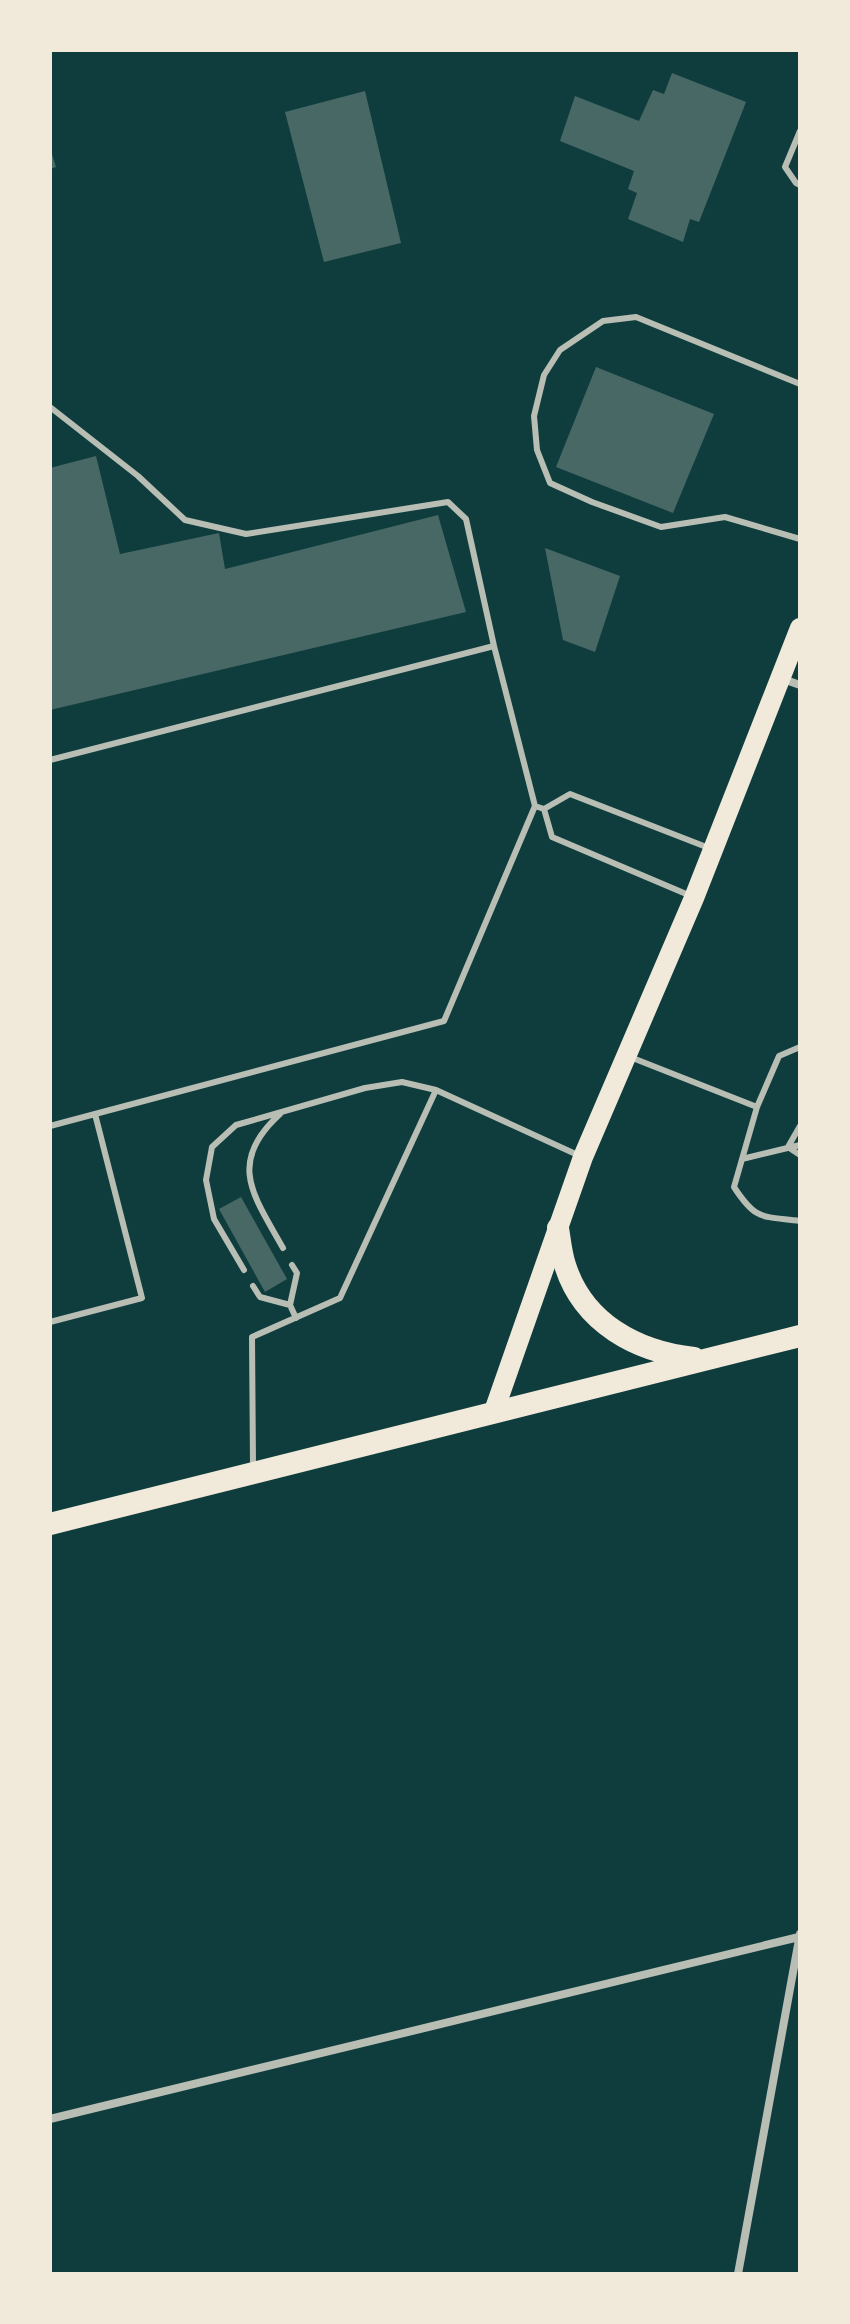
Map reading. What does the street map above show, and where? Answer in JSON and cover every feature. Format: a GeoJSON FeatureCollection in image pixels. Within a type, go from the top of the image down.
{"type":"FeatureCollection","features":[{"type":"Feature","properties":{"kind":"highway"},"geometry":{"type":"LineString","coordinates":[[558,1228],[565,1266],[584,1304],[603,1325],[638,1345],[668,1355],[707,1359]]}},
{"type":"Feature","properties":{"kind":"highway"},"geometry":{"type":"LineString","coordinates":[[50,1524],[800,1336]]}},
{"type":"Feature","properties":{"kind":"main road"},"geometry":{"type":"LineString","coordinates":[[494,1411],[583,1157],[694,898],[800,628]]}},
{"type":"Feature","properties":{"kind":"street"},"geometry":{"type":"LineString","coordinates":[[780,677],[800,685]]}},
{"type":"Feature","properties":{"kind":"street"},"geometry":{"type":"LineString","coordinates":[[50,2119],[800,1936],[738,2274]]}},
{"type":"Feature","properties":{"kind":"lane"},"geometry":{"type":"LineString","coordinates":[[800,131],[785,167],[800,185]]}},
{"type":"Feature","properties":{"kind":"lane"},"geometry":{"type":"LineString","coordinates":[[800,384],[636,317],[603,321],[560,350],[544,375],[534,416],[537,450],[550,483],[661,527],[725,517],[800,539]]}},
{"type":"Feature","properties":{"kind":"lane"},"geometry":{"type":"LineString","coordinates":[[50,407],[138,476],[185,520],[246,534],[448,502],[466,519],[494,646],[535,806],[444,1021],[50,1126]]}},
{"type":"Feature","properties":{"kind":"lane"},"geometry":{"type":"LineString","coordinates":[[50,760],[494,646]]}},
{"type":"Feature","properties":{"kind":"lane"},"geometry":{"type":"LineString","coordinates":[[535,806],[544,809],[570,794],[713,850]]}},
{"type":"Feature","properties":{"kind":"lane"},"geometry":{"type":"LineString","coordinates":[[544,809],[552,837],[694,898]]}},
{"type":"Feature","properties":{"kind":"lane"},"geometry":{"type":"LineString","coordinates":[[800,1047],[779,1056],[757,1107],[734,1187],[748,1209],[762,1217],[800,1221]]}},
{"type":"Feature","properties":{"kind":"lane"},"geometry":{"type":"LineString","coordinates":[[626,1056],[757,1107]]}},
{"type":"Feature","properties":{"kind":"lane"},"geometry":{"type":"LineString","coordinates":[[244,1270],[214,1219],[206,1180],[212,1147],[236,1125],[365,1088],[402,1082],[436,1090],[583,1157]]}},
{"type":"Feature","properties":{"kind":"lane"},"geometry":{"type":"LineString","coordinates":[[254,1474],[252,1337],[340,1298],[436,1090]]}},
{"type":"Feature","properties":{"kind":"lane"},"geometry":{"type":"LineString","coordinates":[[282,1111],[264,1128],[250,1154],[249,1180],[253,1194],[283,1248]]}},
{"type":"Feature","properties":{"kind":"lane"},"geometry":{"type":"LineString","coordinates":[[50,1322],[142,1298],[95,1114]]}},
{"type":"Feature","properties":{"kind":"lane"},"geometry":{"type":"LineString","coordinates":[[788,1147],[800,1126]]}},
{"type":"Feature","properties":{"kind":"lane"},"geometry":{"type":"LineString","coordinates":[[742,1159],[800,1145]]}},
{"type":"Feature","properties":{"kind":"lane"},"geometry":{"type":"LineString","coordinates":[[788,1147],[800,1155]]}},
{"type":"Feature","properties":{"kind":"lane"},"geometry":{"type":"LineString","coordinates":[[292,1265],[297,1273],[290,1305],[296,1318]]}},
{"type":"Feature","properties":{"kind":"lane"},"geometry":{"type":"LineString","coordinates":[[253,1286],[260,1297],[290,1305]]}},
{"type":"Feature","properties":{"kind":"building"},"geometry":{"type":"Polygon","coordinates":[[[672,73],[746,102],[699,222],[690,219],[683,242],[628,219],[637,193],[628,189],[634,171],[560,141],[575,96],[639,121],[653,90],[664,94],[672,73]]]}},
{"type":"Feature","properties":{"kind":"building"},"geometry":{"type":"Polygon","coordinates":[[[365,91],[401,243],[324,262],[285,112],[365,91]]]}},
{"type":"Feature","properties":{"kind":"building"},"geometry":{"type":"Polygon","coordinates":[[[50,148],[56,167],[50,169],[50,148]]]}},
{"type":"Feature","properties":{"kind":"building"},"geometry":{"type":"Polygon","coordinates":[[[596,367],[714,414],[673,513],[556,467],[596,367]]]}},
{"type":"Feature","properties":{"kind":"building"},"geometry":{"type":"Polygon","coordinates":[[[96,456],[120,554],[219,533],[225,569],[438,515],[466,612],[50,710],[50,468],[96,456]]]}},
{"type":"Feature","properties":{"kind":"building"},"geometry":{"type":"Polygon","coordinates":[[[545,548],[620,576],[595,652],[563,640],[545,548]]]}},
{"type":"Feature","properties":{"kind":"building"},"geometry":{"type":"Polygon","coordinates":[[[241,1197],[287,1279],[265,1292],[219,1209],[241,1197]]]}}]}
